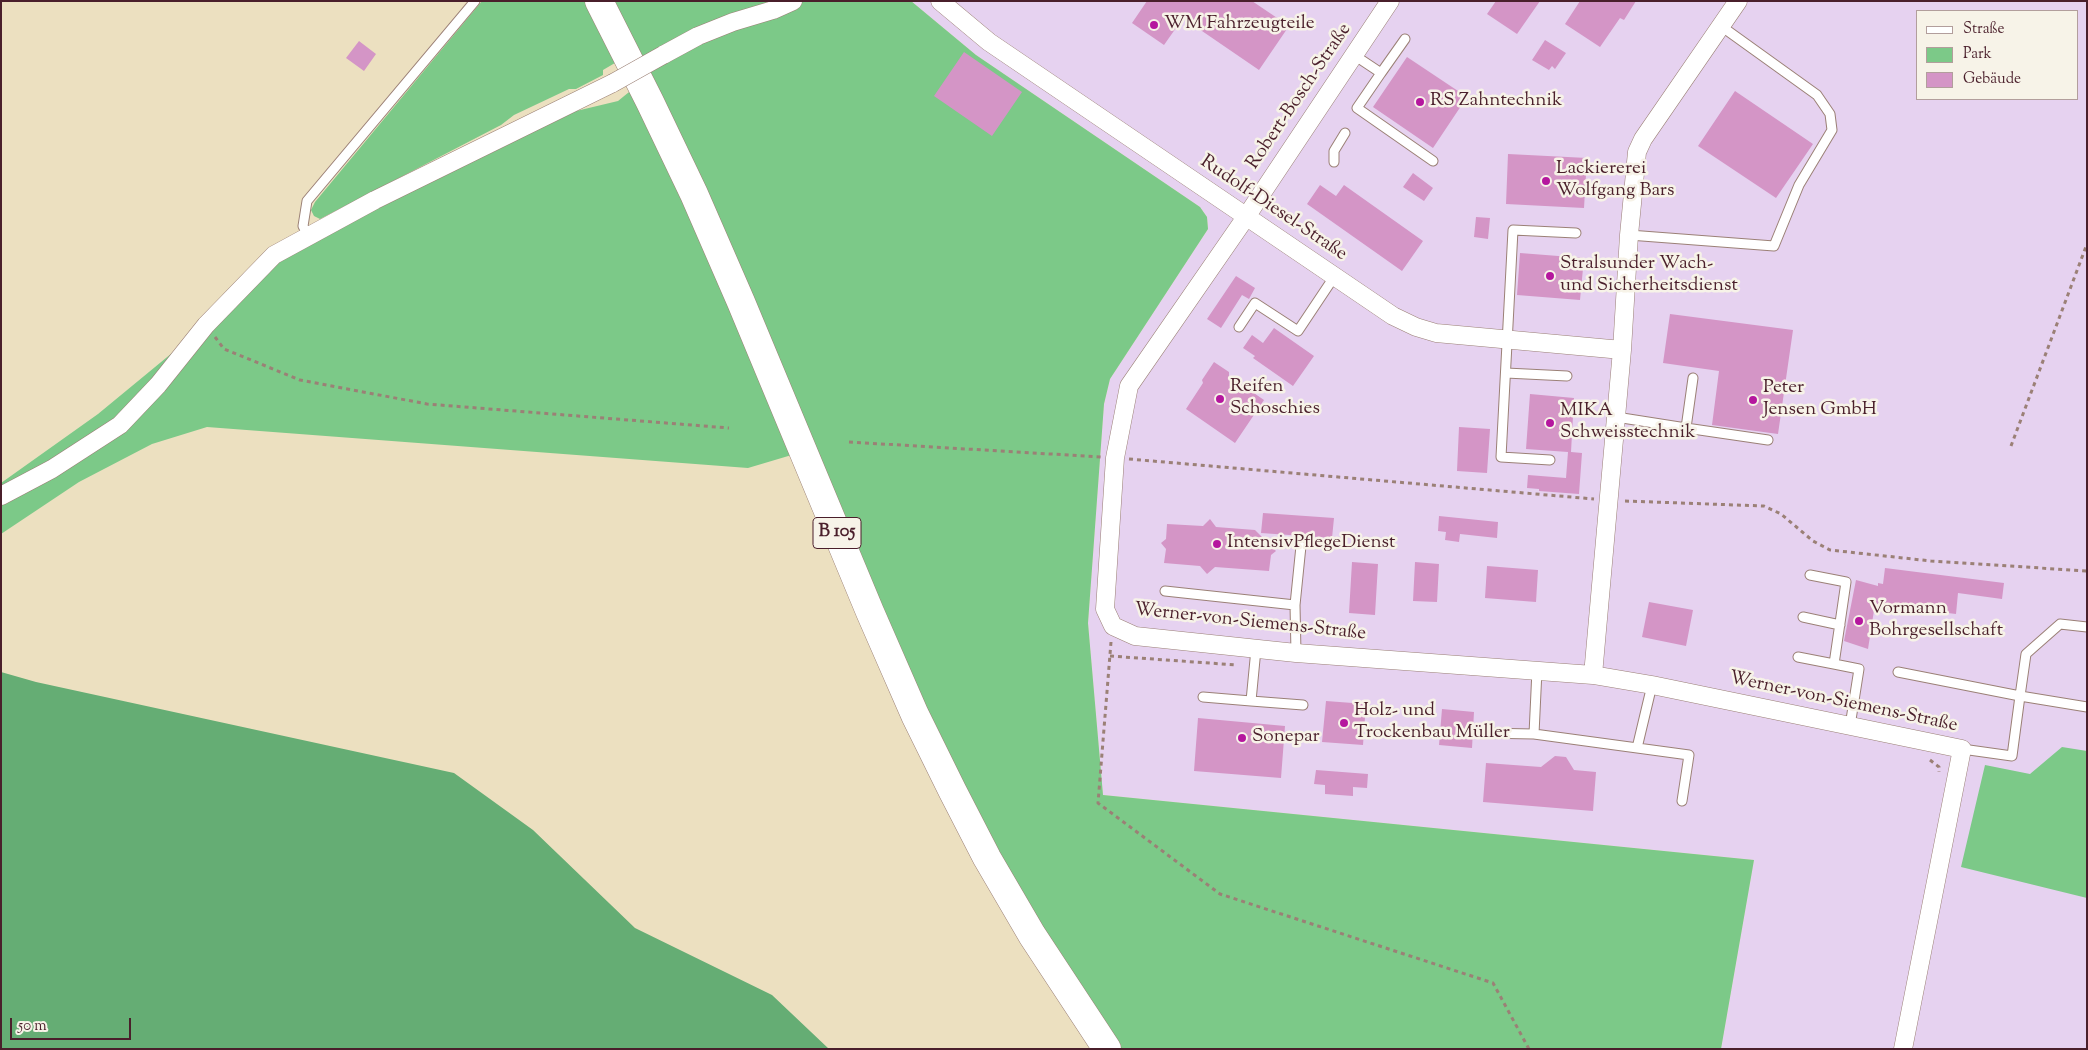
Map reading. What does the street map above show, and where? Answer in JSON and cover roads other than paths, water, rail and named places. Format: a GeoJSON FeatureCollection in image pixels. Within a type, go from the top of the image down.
{"type":"FeatureCollection","features":[{"type":"Feature","properties":{"kind":"highway","name":"B 105"},"geometry":{"type":"LineString","coordinates":[[598,1],[646,94],[698,203],[870,612],[952,790],[1032,935],[1107,1049]]}},
{"type":"Feature","properties":{"kind":"street"},"geometry":{"type":"LineString","coordinates":[[1,496],[52,469],[120,425],[158,385],[206,325],[274,255],[375,200],[613,83],[698,36],[733,22],[773,10],[793,1]]}},
{"type":"Feature","properties":{"kind":"street","name":"Rudolf-Diesel-Straße"},"geometry":{"type":"LineString","coordinates":[[940,1],[989,42],[1393,316],[1416,327],[1436,333],[1507,341],[1622,350]]}},
{"type":"Feature","properties":{"kind":"street"},"geometry":{"type":"LineString","coordinates":[[1593,675],[1622,350],[1629,235],[1637,152],[1643,139],[1738,1]]}},
{"type":"Feature","properties":{"kind":"street","name":"Robert-Bosch-Straße"},"geometry":{"type":"LineString","coordinates":[[1246,216],[1388,2]]}},
{"type":"Feature","properties":{"kind":"street","name":"Werner-von-Siemens-Straße"},"geometry":{"type":"LineString","coordinates":[[1246,216],[1128,386],[1115,458],[1105,609],[1113,626],[1135,636],[1296,653],[1593,675],[1652,685],[1962,749],[1903,1049]]}},
{"type":"Feature","properties":{"kind":"lane"},"geometry":{"type":"LineString","coordinates":[[308,236],[303,226],[307,201],[475,1]]}},
{"type":"Feature","properties":{"kind":"lane"},"geometry":{"type":"LineString","coordinates":[[1629,235],[1774,246],[1799,185],[1832,130],[1830,114],[1817,94],[1720,26]]}},
{"type":"Feature","properties":{"kind":"lane"},"geometry":{"type":"LineString","coordinates":[[1405,39],[1357,108],[1433,160]]}},
{"type":"Feature","properties":{"kind":"lane"},"geometry":{"type":"LineString","coordinates":[[1354,55],[1381,73]]}},
{"type":"Feature","properties":{"kind":"lane"},"geometry":{"type":"LineString","coordinates":[[1334,162],[1334,151],[1345,133]]}},
{"type":"Feature","properties":{"kind":"lane"},"geometry":{"type":"LineString","coordinates":[[1550,460],[1501,457],[1512,230],[1576,233]]}},
{"type":"Feature","properties":{"kind":"lane"},"geometry":{"type":"LineString","coordinates":[[1239,327],[1255,303],[1298,331],[1334,276]]}},
{"type":"Feature","properties":{"kind":"lane"},"geometry":{"type":"LineString","coordinates":[[1506,373],[1568,376]]}},
{"type":"Feature","properties":{"kind":"lane"},"geometry":{"type":"LineString","coordinates":[[1686,428],[1693,378]]}},
{"type":"Feature","properties":{"kind":"lane"},"geometry":{"type":"LineString","coordinates":[[1616,417],[1768,440]]}},
{"type":"Feature","properties":{"kind":"lane"},"geometry":{"type":"LineString","coordinates":[[1296,653],[1295,605],[1300,546]]}},
{"type":"Feature","properties":{"kind":"lane"},"geometry":{"type":"LineString","coordinates":[[1810,576],[1846,582],[1834,664]]}},
{"type":"Feature","properties":{"kind":"lane"},"geometry":{"type":"LineString","coordinates":[[1165,591],[1295,605]]}},
{"type":"Feature","properties":{"kind":"lane"},"geometry":{"type":"LineString","coordinates":[[1803,617],[1840,625]]}},
{"type":"Feature","properties":{"kind":"lane"},"geometry":{"type":"LineString","coordinates":[[1962,749],[2012,756],[2026,654],[2060,624],[2087,628]]}},
{"type":"Feature","properties":{"kind":"lane"},"geometry":{"type":"LineString","coordinates":[[1251,701],[1256,648]]}},
{"type":"Feature","properties":{"kind":"lane"},"geometry":{"type":"LineString","coordinates":[[1798,657],[1859,669],[1850,726]]}},
{"type":"Feature","properties":{"kind":"lane"},"geometry":{"type":"LineString","coordinates":[[1534,734],[1538,670]]}},
{"type":"Feature","properties":{"kind":"lane"},"geometry":{"type":"LineString","coordinates":[[1898,672],[2087,707]]}},
{"type":"Feature","properties":{"kind":"lane"},"geometry":{"type":"LineString","coordinates":[[1637,748],[1652,685]]}},
{"type":"Feature","properties":{"kind":"lane"},"geometry":{"type":"LineString","coordinates":[[1203,697],[1303,705]]}},
{"type":"Feature","properties":{"kind":"lane"},"geometry":{"type":"LineString","coordinates":[[1482,733],[1534,734],[1689,755],[1682,801]]}},
{"type":"Feature","properties":{"kind":"place","name":"WM Fahrzeugteile"},"geometry":{"type":"Point","coordinates":[1154,25]}},
{"type":"Feature","properties":{"kind":"place","name":"RS Zahntechnik"},"geometry":{"type":"Point","coordinates":[1420,102]}},
{"type":"Feature","properties":{"kind":"place","name":"Lackiererei Wolfgang Bars"},"geometry":{"type":"Point","coordinates":[1546,181]}},
{"type":"Feature","properties":{"kind":"place","name":"Stralsunder Wach- und Sicherheitsdienst"},"geometry":{"type":"Point","coordinates":[1550,276]}},
{"type":"Feature","properties":{"kind":"place","name":"Reifen Schoschies"},"geometry":{"type":"Point","coordinates":[1220,399]}},
{"type":"Feature","properties":{"kind":"place","name":"Peter Jensen GmbH"},"geometry":{"type":"Point","coordinates":[1753,400]}},
{"type":"Feature","properties":{"kind":"place","name":"MIKA Schweisstechnik"},"geometry":{"type":"Point","coordinates":[1550,423]}},
{"type":"Feature","properties":{"kind":"place","name":"IntensivPflegeDienst"},"geometry":{"type":"Point","coordinates":[1217,544]}},
{"type":"Feature","properties":{"kind":"place","name":"Vormann Bohrgesellschaft"},"geometry":{"type":"Point","coordinates":[1859,621]}},
{"type":"Feature","properties":{"kind":"place","name":"Holz- und Trockenbau Müller"},"geometry":{"type":"Point","coordinates":[1344,723]}},
{"type":"Feature","properties":{"kind":"place","name":"Sonepar"},"geometry":{"type":"Point","coordinates":[1242,738]}}]}
